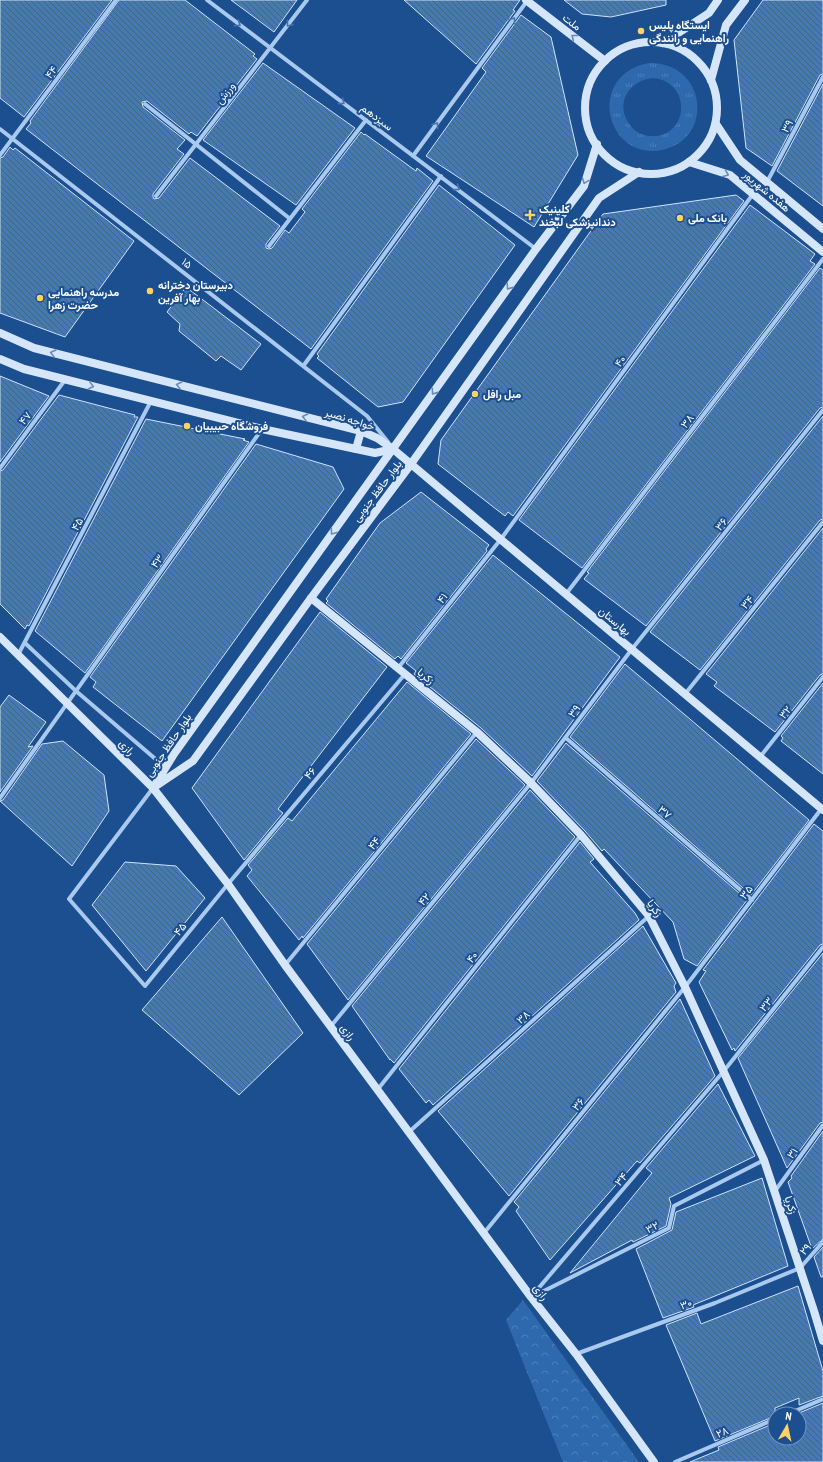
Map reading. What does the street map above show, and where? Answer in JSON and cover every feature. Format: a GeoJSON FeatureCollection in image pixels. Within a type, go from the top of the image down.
{"type":"FeatureCollection","features":[{"type":"Feature","properties":{"kind":"main road","name":"ملت"},"geometry":{"type":"LineString","coordinates":[[526,0],[605,61]]}},
{"type":"Feature","properties":{"kind":"main road"},"geometry":{"type":"LineString","coordinates":[[663,43],[709,13],[718,0]]}},
{"type":"Feature","properties":{"kind":"main road"},"geometry":{"type":"LineString","coordinates":[[712,80],[726,25],[745,0]]}},
{"type":"Feature","properties":{"kind":"main road"},"geometry":{"type":"LineString","coordinates":[[649,42],[663,43],[680,48],[695,58],[707,72],[712,80],[717,102],[716,124],[704,148],[689,162],[674,170],[665,172],[639,172],[631,170],[615,162],[605,154],[597,144],[587,124],[586,101],[592,79],[605,61],[622,49],[635,44],[649,42]]}},
{"type":"Feature","properties":{"kind":"main road","name":"هفده شهریور"},"geometry":{"type":"LineString","coordinates":[[716,124],[740,160],[823,229]]}},
{"type":"Feature","properties":{"kind":"main road","name":"بلوار حافظ جنوبی"},"geometry":{"type":"LineString","coordinates":[[152,788],[174,754],[536,249],[584,186],[597,144]]}},
{"type":"Feature","properties":{"kind":"main road","name":"هفده شهریور"},"geometry":{"type":"LineString","coordinates":[[689,162],[730,175],[823,252]]}},
{"type":"Feature","properties":{"kind":"main road","name":"بلوار حافظ جنوبی"},"geometry":{"type":"LineString","coordinates":[[152,788],[193,761],[311,598],[411,464],[599,198],[639,172]]}},
{"type":"Feature","properties":{"kind":"main road","name":"خواجه نصیر"},"geometry":{"type":"LineString","coordinates":[[0,333],[34,348],[361,431],[377,438],[393,449]]}},
{"type":"Feature","properties":{"kind":"main road"},"geometry":{"type":"LineString","coordinates":[[0,359],[24,369],[65,380],[262,429],[375,453],[393,449]]}},
{"type":"Feature","properties":{"kind":"main road"},"geometry":{"type":"LineString","coordinates":[[356,449],[361,431]]}},
{"type":"Feature","properties":{"kind":"main road","name":"بهارستان"},"geometry":{"type":"LineString","coordinates":[[393,449],[822,808]]}},
{"type":"Feature","properties":{"kind":"main road","name":"زکریا"},"geometry":{"type":"LineString","coordinates":[[311,598],[477,732],[581,835],[649,916],[685,987],[764,1160],[823,1341]]}},
{"type":"Feature","properties":{"kind":"main road","name":"رازی"},"geometry":{"type":"LineString","coordinates":[[0,637],[152,788],[228,884],[285,965],[377,1090],[532,1298],[576,1354],[654,1462]]}},
{"type":"Feature","properties":{"kind":"street","name":"۴۴"},"geometry":{"type":"LineString","coordinates":[[0,155],[116,0]]}},
{"type":"Feature","properties":{"kind":"street","name":"سیزدهم"},"geometry":{"type":"LineString","coordinates":[[207,0],[536,249]]}},
{"type":"Feature","properties":{"kind":"street","name":"ورزش"},"geometry":{"type":"LineString","coordinates":[[156,196],[307,0]]}},
{"type":"Feature","properties":{"kind":"street"},"geometry":{"type":"LineString","coordinates":[[413,156],[526,0]]}},
{"type":"Feature","properties":{"kind":"street","name":"۳۹"},"geometry":{"type":"LineString","coordinates":[[767,182],[823,77]]}},
{"type":"Feature","properties":{"kind":"street"},"geometry":{"type":"LineString","coordinates":[[145,104],[289,218]]}},
{"type":"Feature","properties":{"kind":"street"},"geometry":{"type":"LineString","coordinates":[[269,246],[289,218],[366,120]]}},
{"type":"Feature","properties":{"kind":"street","name":"۱۵"},"geometry":{"type":"LineString","coordinates":[[0,129],[304,365],[367,416],[393,449]]}},
{"type":"Feature","properties":{"kind":"street"},"geometry":{"type":"LineString","coordinates":[[304,365],[441,176]]}},
{"type":"Feature","properties":{"kind":"street","name":"۴۰"},"geometry":{"type":"LineString","coordinates":[[501,539],[753,194]]}},
{"type":"Feature","properties":{"kind":"street","name":"۳۸"},"geometry":{"type":"LineString","coordinates":[[566,594],[823,259]]}},
{"type":"Feature","properties":{"kind":"street","name":"۴۷"},"geometry":{"type":"LineString","coordinates":[[0,468],[65,380]]}},
{"type":"Feature","properties":{"kind":"street","name":"۴۵"},"geometry":{"type":"LineString","coordinates":[[18,655],[151,401]]}},
{"type":"Feature","properties":{"kind":"street","name":"۳۶"},"geometry":{"type":"LineString","coordinates":[[632,649],[823,410]]}},
{"type":"Feature","properties":{"kind":"street","name":"۴۳"},"geometry":{"type":"LineString","coordinates":[[0,798],[262,429]]}},
{"type":"Feature","properties":{"kind":"street","name":"۳۴"},"geometry":{"type":"LineString","coordinates":[[685,694],[823,522]]}},
{"type":"Feature","properties":{"kind":"street","name":"۴۱"},"geometry":{"type":"LineString","coordinates":[[398,668],[501,539]]}},
{"type":"Feature","properties":{"kind":"street"},"geometry":{"type":"LineString","coordinates":[[25,643],[76,691],[166,768]]}},
{"type":"Feature","properties":{"kind":"street","name":"۳۹"},"geometry":{"type":"LineString","coordinates":[[531,784],[632,649]]}},
{"type":"Feature","properties":{"kind":"street","name":"۴۶"},"geometry":{"type":"LineString","coordinates":[[228,884],[405,674]]}},
{"type":"Feature","properties":{"kind":"street","name":"۳۲"},"geometry":{"type":"LineString","coordinates":[[760,757],[823,678]]}},
{"type":"Feature","properties":{"kind":"street","name":"۴۴"},"geometry":{"type":"LineString","coordinates":[[285,965],[477,732]]}},
{"type":"Feature","properties":{"kind":"street","name":"۳۷"},"geometry":{"type":"LineString","coordinates":[[566,738],[752,900]]}},
{"type":"Feature","properties":{"kind":"street","name":"۴۲"},"geometry":{"type":"LineString","coordinates":[[330,1026],[531,784]]}},
{"type":"Feature","properties":{"kind":"street","name":"۴۵"},"geometry":{"type":"LineString","coordinates":[[152,788],[69,899],[145,986],[228,884]]}},
{"type":"Feature","properties":{"kind":"street","name":"۳۵"},"geometry":{"type":"LineString","coordinates":[[685,987],[822,808]]}},
{"type":"Feature","properties":{"kind":"street","name":"۴۰"},"geometry":{"type":"LineString","coordinates":[[377,1090],[581,835]]}},
{"type":"Feature","properties":{"kind":"street","name":"۳۸"},"geometry":{"type":"LineString","coordinates":[[409,1132],[649,916]]}},
{"type":"Feature","properties":{"kind":"street","name":"۳۳"},"geometry":{"type":"LineString","coordinates":[[723,1072],[823,947]]}},
{"type":"Feature","properties":{"kind":"street","name":"۳۶"},"geometry":{"type":"LineString","coordinates":[[484,1233],[685,987]]}},
{"type":"Feature","properties":{"kind":"street","name":"۳۴"},"geometry":{"type":"LineString","coordinates":[[532,1298],[723,1072]]}},
{"type":"Feature","properties":{"kind":"street","name":"۳۱"},"geometry":{"type":"LineString","coordinates":[[775,1192],[823,1125]]}},
{"type":"Feature","properties":{"kind":"street","name":"۳۲"},"geometry":{"type":"LineString","coordinates":[[532,1298],[670,1228],[674,1206],[764,1160]]}},
{"type":"Feature","properties":{"kind":"street","name":"۲۹"},"geometry":{"type":"LineString","coordinates":[[800,1268],[823,1242]]}},
{"type":"Feature","properties":{"kind":"street","name":"۳۰"},"geometry":{"type":"LineString","coordinates":[[576,1354],[715,1303],[800,1268]]}},
{"type":"Feature","properties":{"kind":"street"},"geometry":{"type":"LineString","coordinates":[[807,1406],[823,1399]]}},
{"type":"Feature","properties":{"kind":"street","name":"۲۸"},"geometry":{"type":"LineString","coordinates":[[675,1462],[767,1423]]}},
{"type":"Feature","properties":{"kind":"green space"},"geometry":{"type":"Polygon","coordinates":[[[649,63],[668,66],[683,75],[693,87],[697,102],[696,117],[690,132],[679,143],[662,150],[643,150],[627,143],[616,130],[610,115],[610,99],[616,83],[629,71],[649,63]],[[653,78],[644,80],[637,83],[626,94],[623,109],[625,117],[634,130],[639,133],[651,136],[664,134],[673,128],[679,120],[681,109],[680,99],[675,89],[666,82],[653,78]]]}},
{"type":"Feature","properties":{"kind":"green space"},"geometry":{"type":"Polygon","coordinates":[[[523,1300],[639,1462],[563,1462],[506,1320],[523,1300]]]}},
{"type":"Feature","properties":{"kind":"building"},"geometry":{"type":"Polygon","coordinates":[[[0,0],[112,0],[24,117],[0,98],[0,0]]]}},
{"type":"Feature","properties":{"kind":"building"},"geometry":{"type":"Polygon","coordinates":[[[119,0],[185,0],[255,54],[253,56],[257,59],[197,136],[191,132],[189,134],[147,101],[142,102],[143,107],[185,140],[177,149],[184,154],[153,194],[154,199],[159,198],[190,158],[280,226],[266,244],[266,248],[269,249],[272,248],[285,230],[289,233],[305,212],[302,209],[361,132],[416,171],[417,168],[433,181],[311,349],[26,129],[31,123],[30,121],[119,0]]]}},
{"type":"Feature","properties":{"kind":"building"},"geometry":{"type":"Polygon","coordinates":[[[231,0],[297,0],[274,32],[231,0]]]}},
{"type":"Feature","properties":{"kind":"building"},"geometry":{"type":"Polygon","coordinates":[[[404,0],[520,0],[513,10],[515,11],[476,64],[404,0]]]}},
{"type":"Feature","properties":{"kind":"building"},"geometry":{"type":"Polygon","coordinates":[[[564,0],[666,0],[666,5],[611,17],[582,14],[564,0]]]}},
{"type":"Feature","properties":{"kind":"building"},"geometry":{"type":"Polygon","coordinates":[[[763,0],[823,0],[823,74],[820,75],[772,166],[746,148],[734,40],[763,0]]]}},
{"type":"Feature","properties":{"kind":"building"},"geometry":{"type":"Polygon","coordinates":[[[521,15],[551,37],[578,155],[534,227],[426,156],[486,72],[482,68],[521,15]]]}},
{"type":"Feature","properties":{"kind":"building"},"geometry":{"type":"Polygon","coordinates":[[[263,63],[355,128],[296,205],[203,140],[263,63]]]}},
{"type":"Feature","properties":{"kind":"building"},"geometry":{"type":"Polygon","coordinates":[[[823,84],[823,206],[777,171],[823,84]]]}},
{"type":"Feature","properties":{"kind":"building"},"geometry":{"type":"Polygon","coordinates":[[[10,147],[13,150],[15,148],[134,241],[65,337],[0,313],[0,158],[3,157],[10,147]]]}},
{"type":"Feature","properties":{"kind":"building"},"geometry":{"type":"Polygon","coordinates":[[[439,185],[515,245],[403,402],[378,407],[317,358],[319,356],[317,354],[439,185]]]}},
{"type":"Feature","properties":{"kind":"building"},"geometry":{"type":"Polygon","coordinates":[[[736,195],[744,201],[513,516],[508,512],[505,516],[438,464],[441,440],[603,214],[736,195]]]}},
{"type":"Feature","properties":{"kind":"building"},"geometry":{"type":"Polygon","coordinates":[[[750,205],[815,254],[810,261],[815,264],[582,568],[519,520],[750,205]]]}},
{"type":"Feature","properties":{"kind":"building"},"geometry":{"type":"Polygon","coordinates":[[[820,268],[823,270],[823,407],[820,408],[646,626],[584,579],[589,573],[587,572],[820,268]]]}},
{"type":"Feature","properties":{"kind":"building"},"geometry":{"type":"Polygon","coordinates":[[[186,287],[261,344],[241,370],[221,356],[216,361],[179,331],[180,324],[167,312],[186,287]]]}},
{"type":"Feature","properties":{"kind":"building"},"geometry":{"type":"Polygon","coordinates":[[[0,376],[49,396],[0,462],[0,376]]]}},
{"type":"Feature","properties":{"kind":"building"},"geometry":{"type":"Polygon","coordinates":[[[59,395],[138,417],[29,626],[27,625],[25,629],[0,604],[0,471],[3,470],[59,395]]]}},
{"type":"Feature","properties":{"kind":"building"},"geometry":{"type":"Polygon","coordinates":[[[823,416],[823,519],[820,520],[700,670],[650,632],[823,416]]]}},
{"type":"Feature","properties":{"kind":"building"},"geometry":{"type":"Polygon","coordinates":[[[146,419],[245,439],[243,440],[249,442],[85,673],[35,631],[146,419]]]}},
{"type":"Feature","properties":{"kind":"building"},"geometry":{"type":"Polygon","coordinates":[[[256,444],[333,467],[344,489],[162,741],[93,687],[96,682],[90,677],[256,444]]]}},
{"type":"Feature","properties":{"kind":"building"},"geometry":{"type":"Polygon","coordinates":[[[421,492],[489,545],[486,549],[487,551],[401,659],[398,656],[395,659],[326,603],[328,601],[326,599],[380,523],[421,492]]]}},
{"type":"Feature","properties":{"kind":"building"},"geometry":{"type":"Polygon","coordinates":[[[823,528],[823,674],[820,675],[775,732],[714,686],[717,682],[706,674],[823,528]]]}},
{"type":"Feature","properties":{"kind":"building"},"geometry":{"type":"Polygon","coordinates":[[[493,555],[620,657],[532,776],[481,728],[414,674],[416,671],[406,663],[493,555]]]}},
{"type":"Feature","properties":{"kind":"building"},"geometry":{"type":"Polygon","coordinates":[[[320,612],[387,667],[278,809],[283,813],[244,860],[192,788],[320,612]]]}},
{"type":"Feature","properties":{"kind":"building"},"geometry":{"type":"Polygon","coordinates":[[[625,664],[809,820],[751,895],[570,737],[625,664]]]}},
{"type":"Feature","properties":{"kind":"building"},"geometry":{"type":"Polygon","coordinates":[[[407,682],[471,734],[303,938],[302,936],[299,940],[247,876],[252,870],[248,865],[288,818],[292,821],[407,682]]]}},
{"type":"Feature","properties":{"kind":"building"},"geometry":{"type":"Polygon","coordinates":[[[823,683],[823,774],[781,741],[783,738],[781,736],[823,683]]]}},
{"type":"Feature","properties":{"kind":"building"},"geometry":{"type":"Polygon","coordinates":[[[9,695],[46,722],[28,747],[33,746],[0,792],[0,707],[9,695]]]}},
{"type":"Feature","properties":{"kind":"building"},"geometry":{"type":"Polygon","coordinates":[[[476,739],[525,785],[348,1000],[307,944],[476,739]]]}},
{"type":"Feature","properties":{"kind":"building"},"geometry":{"type":"Polygon","coordinates":[[[63,741],[104,775],[109,811],[72,866],[0,801],[3,800],[42,744],[63,741]]]}},
{"type":"Feature","properties":{"kind":"building"},"geometry":{"type":"Polygon","coordinates":[[[566,743],[747,900],[697,966],[684,959],[673,922],[604,849],[602,851],[537,781],[566,743]]]}},
{"type":"Feature","properties":{"kind":"building"},"geometry":{"type":"Polygon","coordinates":[[[530,790],[575,837],[394,1063],[390,1060],[352,1006],[530,790]]]}},
{"type":"Feature","properties":{"kind":"building"},"geometry":{"type":"Polygon","coordinates":[[[814,824],[823,831],[823,944],[820,945],[735,1051],[734,1048],[732,1050],[699,982],[706,971],[703,970],[814,824]]]}},
{"type":"Feature","properties":{"kind":"building"},"geometry":{"type":"Polygon","coordinates":[[[580,842],[594,859],[590,862],[635,913],[639,920],[433,1105],[429,1100],[426,1103],[399,1069],[580,842]]]}},
{"type":"Feature","properties":{"kind":"building"},"geometry":{"type":"Polygon","coordinates":[[[125,862],[176,866],[205,898],[146,971],[92,905],[125,862]]]}},
{"type":"Feature","properties":{"kind":"building"},"geometry":{"type":"Polygon","coordinates":[[[222,917],[303,1033],[239,1095],[142,1010],[222,917]]]}},
{"type":"Feature","properties":{"kind":"building"},"geometry":{"type":"Polygon","coordinates":[[[643,926],[676,983],[674,986],[676,992],[509,1196],[438,1111],[643,926]]]}},
{"type":"Feature","properties":{"kind":"building"},"geometry":{"type":"Polygon","coordinates":[[[823,953],[823,1122],[820,1123],[787,1168],[738,1058],[823,953]]]}},
{"type":"Feature","properties":{"kind":"building"},"geometry":{"type":"Polygon","coordinates":[[[680,999],[715,1076],[640,1163],[637,1161],[550,1260],[516,1211],[519,1207],[514,1202],[680,999]]]}},
{"type":"Feature","properties":{"kind":"building"},"geometry":{"type":"Polygon","coordinates":[[[718,1084],[755,1156],[669,1198],[671,1204],[666,1226],[633,1242],[632,1240],[570,1273],[652,1173],[646,1168],[718,1084]]]}},
{"type":"Feature","properties":{"kind":"building"},"geometry":{"type":"Polygon","coordinates":[[[823,1131],[823,1239],[812,1249],[788,1182],[823,1131]]]}},
{"type":"Feature","properties":{"kind":"building"},"geometry":{"type":"Polygon","coordinates":[[[762,1178],[788,1266],[693,1305],[694,1307],[663,1318],[636,1249],[672,1230],[676,1212],[762,1178]]]}},
{"type":"Feature","properties":{"kind":"building"},"geometry":{"type":"Polygon","coordinates":[[[823,1247],[823,1277],[821,1277],[814,1257],[823,1247]]]}},
{"type":"Feature","properties":{"kind":"building"},"geometry":{"type":"Polygon","coordinates":[[[798,1286],[823,1371],[823,1396],[799,1405],[799,1398],[780,1406],[767,1406],[767,1419],[715,1441],[666,1325],[697,1313],[701,1324],[798,1286]]]}},
{"type":"Feature","properties":{"kind":"building"},"geometry":{"type":"Polygon","coordinates":[[[823,1403],[823,1462],[690,1462],[719,1450],[718,1447],[767,1426],[767,1446],[807,1446],[807,1410],[823,1403]]]}},
{"type":"Feature","properties":{"kind":"place","name":"ایستگاه پلیس راهنمایی و رانندگی"},"geometry":{"type":"Point","coordinates":[641,31]}},
{"type":"Feature","properties":{"kind":"place","name":"کلینیک دندانپزشکی لبخند"},"geometry":{"type":"Point","coordinates":[530,215]}},
{"type":"Feature","properties":{"kind":"place","name":"بانک ملی"},"geometry":{"type":"Point","coordinates":[680,218]}},
{"type":"Feature","properties":{"kind":"place","name":"دبیرستان دخترانه بهار آفرین"},"geometry":{"type":"Point","coordinates":[150,291]}},
{"type":"Feature","properties":{"kind":"place","name":"مدرسه راهنمایی حضرت زهرا"},"geometry":{"type":"Point","coordinates":[40,298]}},
{"type":"Feature","properties":{"kind":"place","name":"مبل رافل"},"geometry":{"type":"Point","coordinates":[475,394]}},
{"type":"Feature","properties":{"kind":"place","name":"فروشگاه حبیبیان"},"geometry":{"type":"Point","coordinates":[187,426]}}]}
